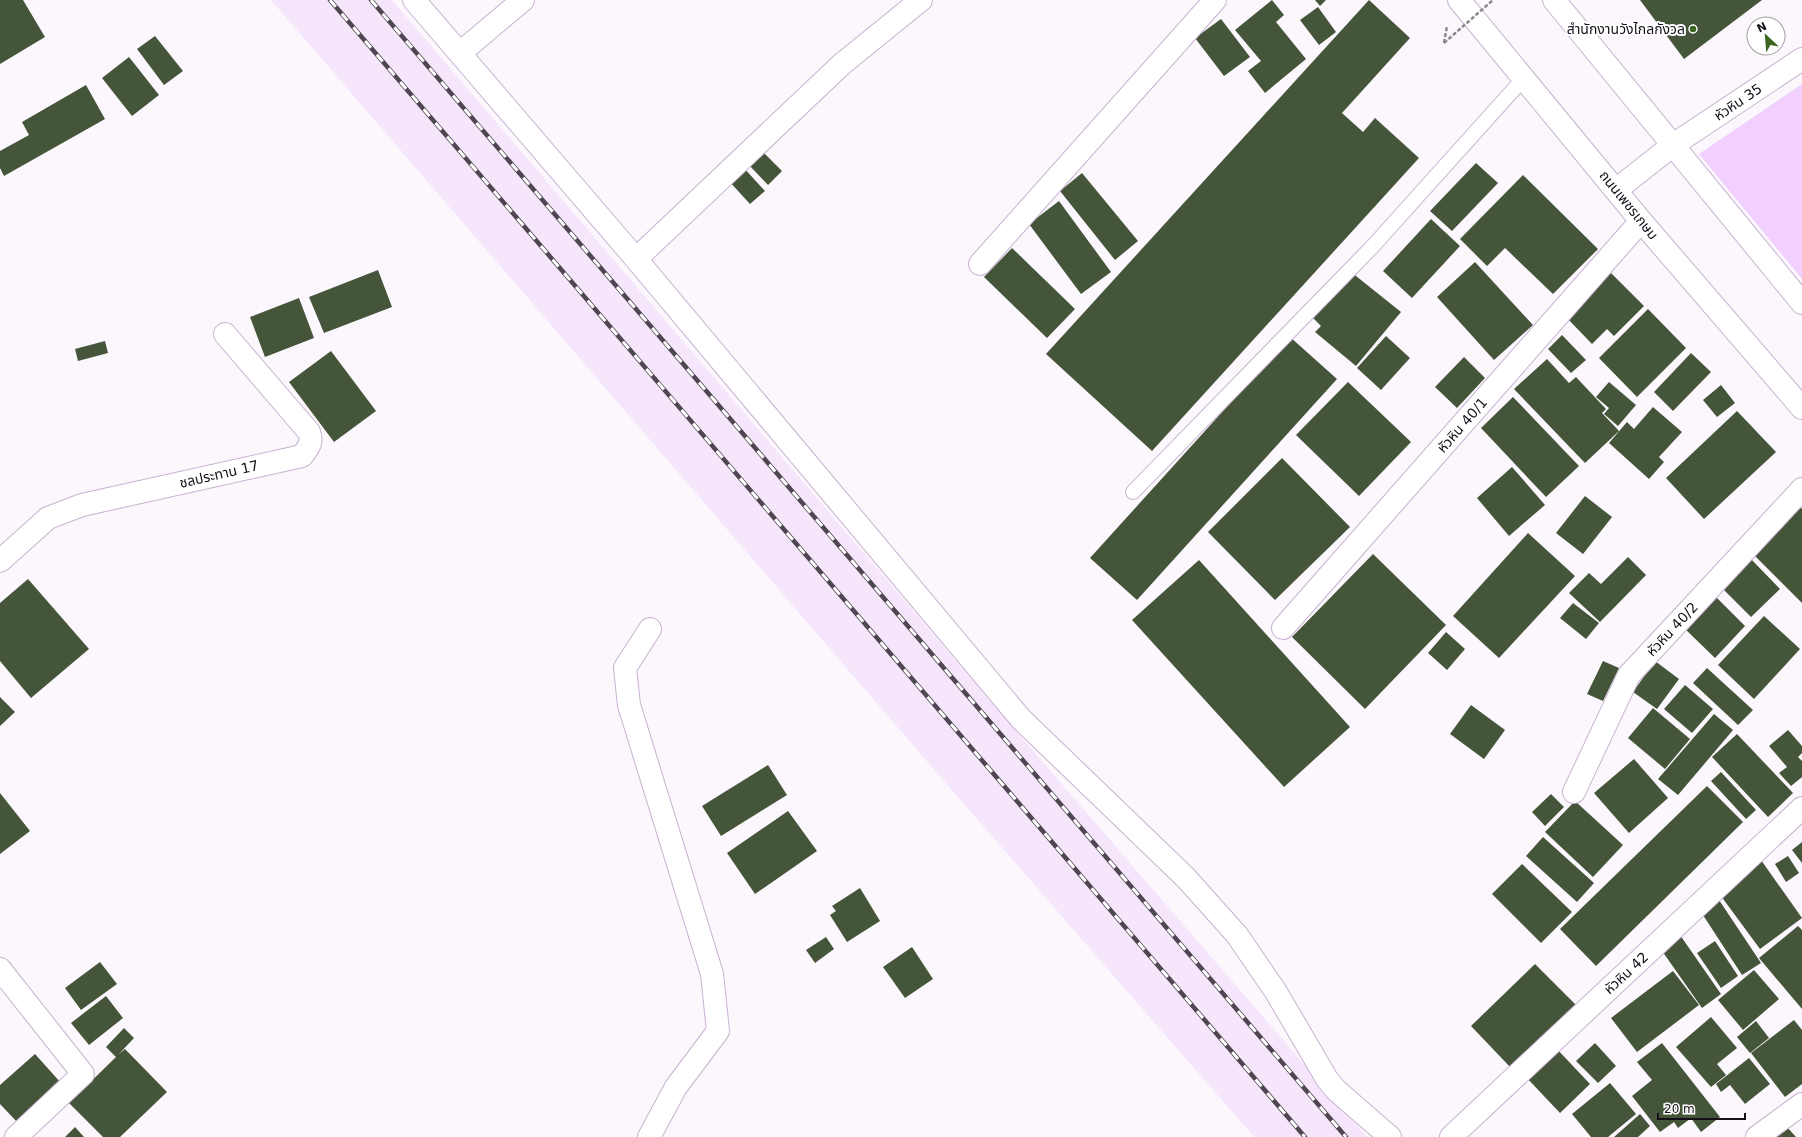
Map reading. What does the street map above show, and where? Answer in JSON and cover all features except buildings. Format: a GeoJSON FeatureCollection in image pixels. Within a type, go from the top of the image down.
{"type":"FeatureCollection","features":[{"type":"Feature","properties":{"kind":"street"},"geometry":{"type":"LineString","coordinates":[[414,0],[636,259],[1021,719],[1186,878],[1237,935],[1276,992],[1327,1079],[1336,1090],[1390,1137]]}},
{"type":"Feature","properties":{"kind":"street"},"geometry":{"type":"LineString","coordinates":[[460,53],[523,0]]}},
{"type":"Feature","properties":{"kind":"street"},"geometry":{"type":"LineString","coordinates":[[636,259],[842,64],[921,0]]}},
{"type":"Feature","properties":{"kind":"street"},"geometry":{"type":"LineString","coordinates":[[980,264],[1215,0]]}},
{"type":"Feature","properties":{"kind":"street","name":"ถนนเพชรเกษม"},"geometry":{"type":"LineString","coordinates":[[1459,0],[1640,221],[1802,408]]}},
{"type":"Feature","properties":{"kind":"street"},"geometry":{"type":"LineString","coordinates":[[1554,0],[1802,304]]}},
{"type":"Feature","properties":{"kind":"street","name":"หัวหิน 35"},"geometry":{"type":"LineString","coordinates":[[1616,190],[1673,145],[1802,59]]}},
{"type":"Feature","properties":{"kind":"street","name":"หัวหิน 40/1"},"geometry":{"type":"LineString","coordinates":[[1283,628],[1640,221]]}},
{"type":"Feature","properties":{"kind":"street","name":"ชลประทาน 17"},"geometry":{"type":"LineString","coordinates":[[0,562],[48,518],[82,505],[302,456],[310,446],[312,439],[309,432],[225,334]]}},
{"type":"Feature","properties":{"kind":"street","name":"หัวหิน 40/2"},"geometry":{"type":"LineString","coordinates":[[1574,792],[1629,675],[1802,489]]}},
{"type":"Feature","properties":{"kind":"street"},"geometry":{"type":"LineString","coordinates":[[649,1137],[676,1088],[718,1031],[712,974],[629,705],[625,668],[650,629]]}},
{"type":"Feature","properties":{"kind":"street","name":"หัวหิน 42"},"geometry":{"type":"LineString","coordinates":[[1451,1137],[1802,808]]}},
{"type":"Feature","properties":{"kind":"street"},"geometry":{"type":"LineString","coordinates":[[0,969],[83,1074],[16,1137]]}},
{"type":"Feature","properties":{"kind":"street"},"geometry":{"type":"LineString","coordinates":[[1757,1137],[1802,1104]]}},
{"type":"Feature","properties":{"kind":"lane"},"geometry":{"type":"LineString","coordinates":[[1133,492],[1373,246],[1524,78]]}},
{"type":"Feature","properties":{"kind":"path"},"geometry":{"type":"LineString","coordinates":[[1444,44],[1493,0]]}},
{"type":"Feature","properties":{"kind":"shaded area"},"geometry":{"type":"Polygon","coordinates":[[[271,0],[392,0],[990,701],[1367,1137],[1254,1137],[937,773],[271,0]]]}},
{"type":"Feature","properties":{"kind":"shaded area"},"geometry":{"type":"Polygon","coordinates":[[[1802,84],[1802,279],[1699,154],[1802,84]]]}},
{"type":"Feature","properties":{"kind":"railway"},"geometry":{"type":"LineString","coordinates":[[330,0],[1305,1137]]}},
{"type":"Feature","properties":{"kind":"railway"},"geometry":{"type":"LineString","coordinates":[[371,0],[1346,1137]]}},
{"type":"Feature","properties":{"kind":"place","name":"สํานักงานวังไกลกังวล"},"geometry":{"type":"Point","coordinates":[1693,29]}}]}
